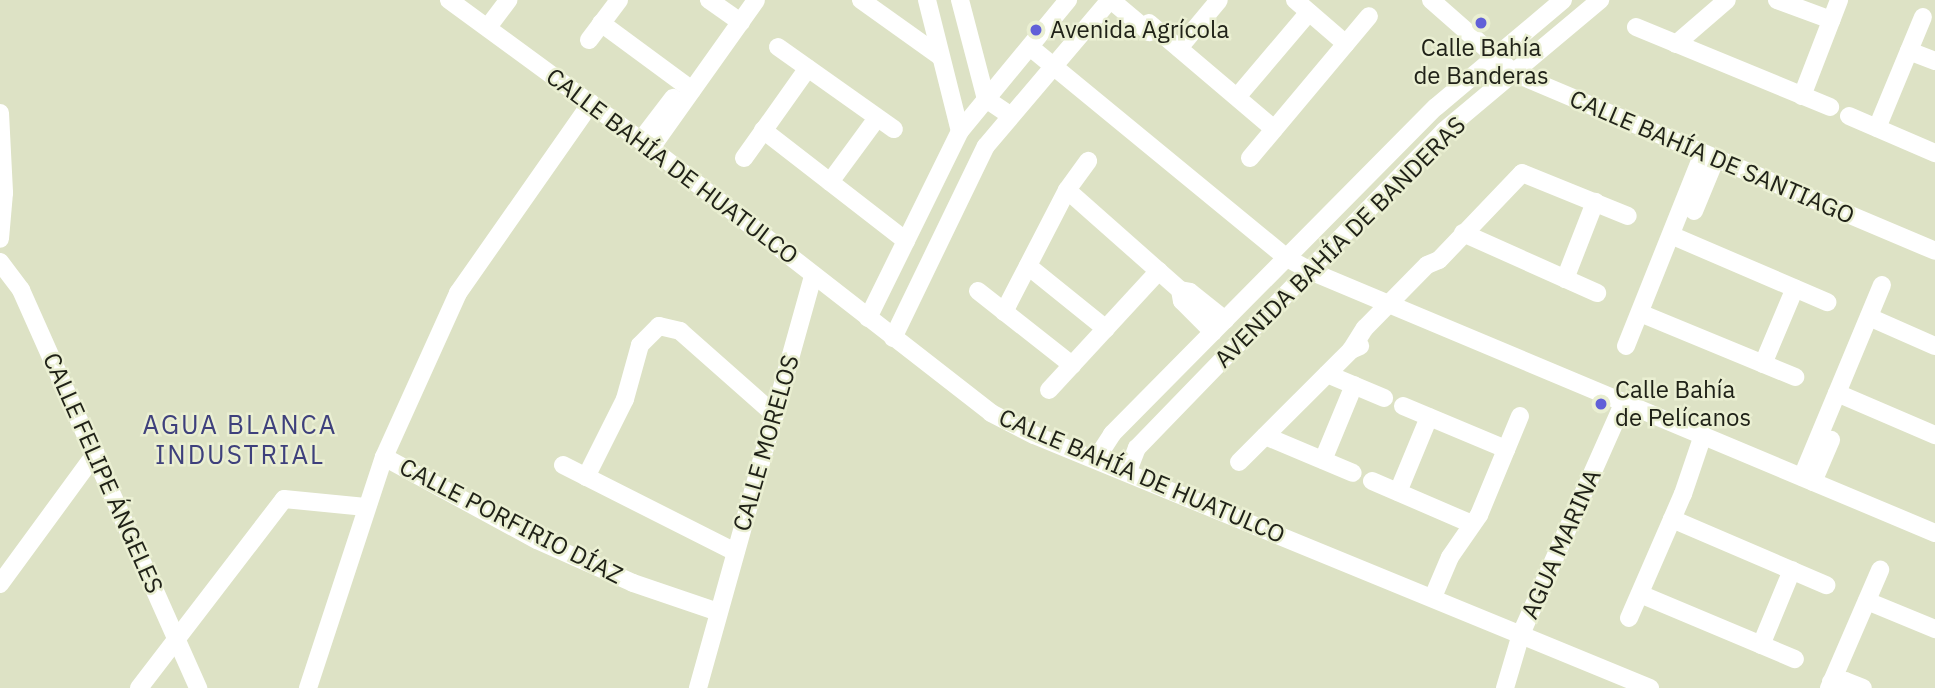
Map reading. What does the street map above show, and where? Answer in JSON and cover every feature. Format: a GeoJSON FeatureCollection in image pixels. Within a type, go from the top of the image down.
{"type":"FeatureCollection","features":[{"type":"Feature","properties":{"kind":"street","name":"CALLE BAHÍA DE HUATULCO"},"geometry":{"type":"LineString","coordinates":[[449,0],[646,144],[991,413],[1650,688]]}},
{"type":"Feature","properties":{"kind":"street"},"geometry":{"type":"LineString","coordinates":[[488,27],[508,0]]}},
{"type":"Feature","properties":{"kind":"street"},"geometry":{"type":"LineString","coordinates":[[589,40],[619,0]]}},
{"type":"Feature","properties":{"kind":"street"},"geometry":{"type":"LineString","coordinates":[[709,0],[741,22]]}},
{"type":"Feature","properties":{"kind":"street"},"geometry":{"type":"LineString","coordinates":[[646,144],[756,0]]}},
{"type":"Feature","properties":{"kind":"street"},"geometry":{"type":"LineString","coordinates":[[861,0],[941,57]]}},
{"type":"Feature","properties":{"kind":"street"},"geometry":{"type":"LineString","coordinates":[[927,0],[960,131]]}},
{"type":"Feature","properties":{"kind":"street"},"geometry":{"type":"LineString","coordinates":[[960,0],[986,99],[1010,115]]}},
{"type":"Feature","properties":{"kind":"street"},"geometry":{"type":"LineString","coordinates":[[868,318],[960,131],[1068,0]]}},
{"type":"Feature","properties":{"kind":"street"},"geometry":{"type":"LineString","coordinates":[[893,338],[986,145],[1010,115],[1111,0],[1149,32],[1149,23]]}},
{"type":"Feature","properties":{"kind":"street"},"geometry":{"type":"LineString","coordinates":[[1129,0],[1156,22],[1149,23]]}},
{"type":"Feature","properties":{"kind":"street"},"geometry":{"type":"LineString","coordinates":[[1179,48],[1219,0]]}},
{"type":"Feature","properties":{"kind":"street","name":"CALLE BAHÍA DE SANTIAGO"},"geometry":{"type":"LineString","coordinates":[[1431,0],[1514,73],[1935,251]]}},
{"type":"Feature","properties":{"kind":"street","name":"AVENIDA BAHÍA DE BANDERAS"},"geometry":{"type":"LineString","coordinates":[[1096,459],[1112,434],[1436,107],[1563,0]]}},
{"type":"Feature","properties":{"kind":"street","name":"AVENIDA BAHÍA DE BANDERAS"},"geometry":{"type":"LineString","coordinates":[[1128,471],[1137,448],[1444,131],[1600,0]]}},
{"type":"Feature","properties":{"kind":"street"},"geometry":{"type":"LineString","coordinates":[[1676,44],[1727,0]]}},
{"type":"Feature","properties":{"kind":"street"},"geometry":{"type":"LineString","coordinates":[[1777,0],[1831,20]]}},
{"type":"Feature","properties":{"kind":"street"},"geometry":{"type":"LineString","coordinates":[[1802,96],[1839,0]]}},
{"type":"Feature","properties":{"kind":"street"},"geometry":{"type":"LineString","coordinates":[[1237,97],[1302,6],[1346,44]]}},
{"type":"Feature","properties":{"kind":"street"},"geometry":{"type":"LineString","coordinates":[[1250,158],[1369,16]]}},
{"type":"Feature","properties":{"kind":"street"},"geometry":{"type":"LineString","coordinates":[[1877,128],[1923,18]]}},
{"type":"Feature","properties":{"kind":"street"},"geometry":{"type":"LineString","coordinates":[[601,23],[688,87]]}},
{"type":"Feature","properties":{"kind":"street"},"geometry":{"type":"LineString","coordinates":[[1149,23],[1274,130]]}},
{"type":"Feature","properties":{"kind":"street"},"geometry":{"type":"LineString","coordinates":[[1636,27],[1830,107]]}},
{"type":"Feature","properties":{"kind":"street"},"geometry":{"type":"LineString","coordinates":[[778,47],[894,129]]}},
{"type":"Feature","properties":{"kind":"street"},"geometry":{"type":"LineString","coordinates":[[1030,47],[1287,258],[1310,271],[1935,533]]}},
{"type":"Feature","properties":{"kind":"street"},"geometry":{"type":"LineString","coordinates":[[1909,51],[1935,61]]}},
{"type":"Feature","properties":{"kind":"street"},"geometry":{"type":"LineString","coordinates":[[744,158],[808,68]]}},
{"type":"Feature","properties":{"kind":"street"},"geometry":{"type":"LineString","coordinates":[[308,688],[384,457],[471,270],[591,103]]}},
{"type":"Feature","properties":{"kind":"street"},"geometry":{"type":"LineString","coordinates":[[1849,116],[1935,153]]}},
{"type":"Feature","properties":{"kind":"street"},"geometry":{"type":"LineString","coordinates":[[834,177],[877,118]]}},
{"type":"Feature","properties":{"kind":"street"},"geometry":{"type":"LineString","coordinates":[[0,239],[1,124]]}},
{"type":"Feature","properties":{"kind":"street"},"geometry":{"type":"LineString","coordinates":[[763,130],[834,177],[909,235]]}},
{"type":"Feature","properties":{"kind":"street"},"geometry":{"type":"LineString","coordinates":[[1626,346],[1677,238],[1710,155]]}},
{"type":"Feature","properties":{"kind":"street"},"geometry":{"type":"LineString","coordinates":[[1004,312],[1068,190],[1088,161]]}},
{"type":"Feature","properties":{"kind":"street"},"geometry":{"type":"LineString","coordinates":[[1239,462],[1351,350],[1363,345],[1394,306],[1437,271],[1438,260],[1522,173],[1628,216]]}},
{"type":"Feature","properties":{"kind":"street"},"geometry":{"type":"LineString","coordinates":[[1068,190],[1180,290],[1190,292],[1219,326]]}},
{"type":"Feature","properties":{"kind":"street"},"geometry":{"type":"LineString","coordinates":[[1565,279],[1595,202]]}},
{"type":"Feature","properties":{"kind":"street"},"geometry":{"type":"LineString","coordinates":[[1463,233],[1597,293]]}},
{"type":"Feature","properties":{"kind":"street"},"geometry":{"type":"LineString","coordinates":[[1677,238],[1827,302]]}},
{"type":"Feature","properties":{"kind":"street","name":"CALLE FELIPE ÁNGELES"},"geometry":{"type":"LineString","coordinates":[[0,262],[20,290],[96,453],[198,688]]}},
{"type":"Feature","properties":{"kind":"street"},"geometry":{"type":"LineString","coordinates":[[1028,266],[1106,329]]}},
{"type":"Feature","properties":{"kind":"street"},"geometry":{"type":"LineString","coordinates":[[1049,390],[1159,271]]}},
{"type":"Feature","properties":{"kind":"street","name":"CALLE MORELOS"},"geometry":{"type":"LineString","coordinates":[[698,688],[813,275]]}},
{"type":"Feature","properties":{"kind":"street"},"geometry":{"type":"LineString","coordinates":[[1807,479],[1842,396],[1882,285]]}},
{"type":"Feature","properties":{"kind":"street"},"geometry":{"type":"LineString","coordinates":[[1763,364],[1794,288]]}},
{"type":"Feature","properties":{"kind":"street"},"geometry":{"type":"LineString","coordinates":[[978,291],[1072,365]]}},
{"type":"Feature","properties":{"kind":"street"},"geometry":{"type":"LineString","coordinates":[[1640,313],[1795,377]]}},
{"type":"Feature","properties":{"kind":"street"},"geometry":{"type":"LineString","coordinates":[[1869,317],[1935,346]]}},
{"type":"Feature","properties":{"kind":"street"},"geometry":{"type":"LineString","coordinates":[[586,477],[625,399],[640,345],[659,326],[680,331],[775,415]]}},
{"type":"Feature","properties":{"kind":"street"},"geometry":{"type":"LineString","coordinates":[[1327,374],[1384,398]]}},
{"type":"Feature","properties":{"kind":"street"},"geometry":{"type":"LineString","coordinates":[[1323,460],[1354,385]]}},
{"type":"Feature","properties":{"kind":"street"},"geometry":{"type":"LineString","coordinates":[[1842,396],[1935,435]]}},
{"type":"Feature","properties":{"kind":"street","name":"AGUA MARINA"},"geometry":{"type":"LineString","coordinates":[[1505,688],[1521,634],[1624,402]]}},
{"type":"Feature","properties":{"kind":"street"},"geometry":{"type":"LineString","coordinates":[[1403,406],[1506,449]]}},
{"type":"Feature","properties":{"kind":"street"},"geometry":{"type":"LineString","coordinates":[[1398,492],[1429,416]]}},
{"type":"Feature","properties":{"kind":"street"},"geometry":{"type":"LineString","coordinates":[[1439,600],[1450,557],[1460,546],[1472,524],[1520,416]]}},
{"type":"Feature","properties":{"kind":"street"},"geometry":{"type":"LineString","coordinates":[[1265,436],[1353,473]]}},
{"type":"Feature","properties":{"kind":"street"},"geometry":{"type":"LineString","coordinates":[[1629,618],[1683,494],[1694,485],[1708,438]]}},
{"type":"Feature","properties":{"kind":"street"},"geometry":{"type":"LineString","coordinates":[[0,584],[96,453]]}},
{"type":"Feature","properties":{"kind":"street","name":"CALLE PORFIRIO DÍAZ"},"geometry":{"type":"LineString","coordinates":[[384,457],[537,540],[633,583],[718,612]]}},
{"type":"Feature","properties":{"kind":"street"},"geometry":{"type":"LineString","coordinates":[[563,465],[735,552]]}},
{"type":"Feature","properties":{"kind":"street"},"geometry":{"type":"LineString","coordinates":[[1372,481],[1472,524]]}},
{"type":"Feature","properties":{"kind":"street"},"geometry":{"type":"LineString","coordinates":[[139,688],[284,499],[366,507]]}},
{"type":"Feature","properties":{"kind":"street"},"geometry":{"type":"LineString","coordinates":[[1672,519],[1826,585]]}},
{"type":"Feature","properties":{"kind":"street"},"geometry":{"type":"LineString","coordinates":[[1760,645],[1791,570]]}},
{"type":"Feature","properties":{"kind":"street"},"geometry":{"type":"LineString","coordinates":[[1863,688],[1837,682],[1880,570]]}},
{"type":"Feature","properties":{"kind":"street"},"geometry":{"type":"LineString","coordinates":[[1640,593],[1795,659]]}},
{"type":"Feature","properties":{"kind":"street"},"geometry":{"type":"LineString","coordinates":[[1867,601],[1935,629]]}},
{"type":"Feature","properties":{"kind":"place","name":"Calle Bahía de Banderas"},"geometry":{"type":"Point","coordinates":[1481,23]}},
{"type":"Feature","properties":{"kind":"place","name":"Avenida Agrícola"},"geometry":{"type":"Point","coordinates":[1036,30]}},
{"type":"Feature","properties":{"kind":"place","name":"Calle Bahía de Pelícanos"},"geometry":{"type":"Point","coordinates":[1601,404]}},
{"type":"Feature","properties":{"kind":"district","name":"AGUA BLANCA INDUSTRIAL"},"geometry":{"type":"Point","coordinates":[240,440]}}]}
